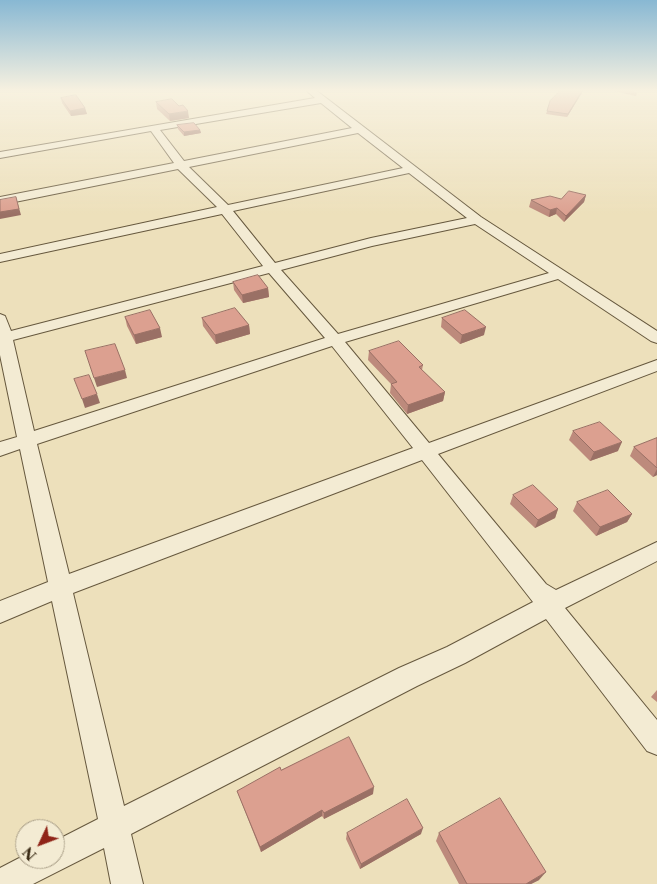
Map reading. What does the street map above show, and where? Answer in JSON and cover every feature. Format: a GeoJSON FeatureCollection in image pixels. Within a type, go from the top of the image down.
{"type":"FeatureCollection","features":[{"type":"Feature","properties":{"kind":"street"},"geometry":{"type":"LineString","coordinates":[[0,155],[129,132]]}},
{"type":"Feature","properties":{"kind":"street"},"geometry":{"type":"LineString","coordinates":[[156,132],[182,166],[225,209],[272,268],[335,340],[547,599],[657,741]]}},
{"type":"Feature","properties":{"kind":"street"},"geometry":{"type":"LineString","coordinates":[[0,201],[345,132]]}},
{"type":"Feature","properties":{"kind":"street"},"geometry":{"type":"LineString","coordinates":[[365,132],[478,220],[657,338]]}},
{"type":"Feature","properties":{"kind":"street"},"geometry":{"type":"LineString","coordinates":[[0,258],[411,168]]}},
{"type":"Feature","properties":{"kind":"street"},"geometry":{"type":"LineString","coordinates":[[128,884],[2,332],[272,268],[371,242],[478,220]]}},
{"type":"Feature","properties":{"kind":"street"},"geometry":{"type":"LineString","coordinates":[[0,449],[335,340],[560,274]]}},
{"type":"Feature","properties":{"kind":"street"},"geometry":{"type":"LineString","coordinates":[[0,612],[61,587],[657,366]]}},
{"type":"Feature","properties":{"kind":"street"},"geometry":{"type":"LineString","coordinates":[[65,852],[456,655],[547,599],[657,551]]}},
{"type":"Feature","properties":{"kind":"street"},"geometry":{"type":"LineString","coordinates":[[1,884],[30,869]]}},
{"type":"Feature","properties":{"kind":"building"},"geometry":{"type":"Polygon","coordinates":[[[569,191],[586,195],[566,216],[557,208],[550,210],[531,200],[550,196],[561,199],[569,191]]]}},
{"type":"Feature","properties":{"kind":"building"},"geometry":{"type":"Polygon","coordinates":[[[16,197],[19,209],[0,212],[0,200],[16,197]]]}},
{"type":"Feature","properties":{"kind":"building"},"geometry":{"type":"Polygon","coordinates":[[[258,275],[268,288],[242,295],[233,282],[258,275]]]}},
{"type":"Feature","properties":{"kind":"building"},"geometry":{"type":"Polygon","coordinates":[[[235,308],[249,325],[215,335],[202,318],[235,308]]]}},
{"type":"Feature","properties":{"kind":"building"},"geometry":{"type":"Polygon","coordinates":[[[150,310],[160,328],[134,335],[125,317],[150,310]]]}},
{"type":"Feature","properties":{"kind":"building"},"geometry":{"type":"Polygon","coordinates":[[[465,310],[486,327],[462,335],[442,318],[465,310]]]}},
{"type":"Feature","properties":{"kind":"building"},"geometry":{"type":"Polygon","coordinates":[[[399,341],[423,365],[419,367],[445,392],[408,405],[391,384],[397,382],[369,351],[399,341]]]}},
{"type":"Feature","properties":{"kind":"building"},"geometry":{"type":"Polygon","coordinates":[[[115,344],[125,370],[94,378],[85,351],[115,344]]]}},
{"type":"Feature","properties":{"kind":"building"},"geometry":{"type":"Polygon","coordinates":[[[89,375],[97,394],[82,399],[74,379],[89,375]]]}},
{"type":"Feature","properties":{"kind":"building"},"geometry":{"type":"Polygon","coordinates":[[[600,422],[622,442],[594,452],[573,431],[600,422]]]}},
{"type":"Feature","properties":{"kind":"building"},"geometry":{"type":"Polygon","coordinates":[[[657,438],[657,468],[634,447],[657,438]]]}},
{"type":"Feature","properties":{"kind":"building"},"geometry":{"type":"Polygon","coordinates":[[[533,485],[558,509],[538,520],[513,495],[533,485]]]}},
{"type":"Feature","properties":{"kind":"building"},"geometry":{"type":"Polygon","coordinates":[[[608,490],[632,514],[600,527],[577,502],[608,490]]]}},
{"type":"Feature","properties":{"kind":"building"},"geometry":{"type":"Polygon","coordinates":[[[349,737],[374,787],[324,813],[322,810],[260,847],[237,791],[280,767],[281,770],[349,737]]]}},
{"type":"Feature","properties":{"kind":"building"},"geometry":{"type":"Polygon","coordinates":[[[500,798],[546,872],[526,884],[467,884],[439,833],[500,798]]]}},
{"type":"Feature","properties":{"kind":"building"},"geometry":{"type":"Polygon","coordinates":[[[407,799],[423,828],[361,864],[347,833],[407,799]]]}}]}
